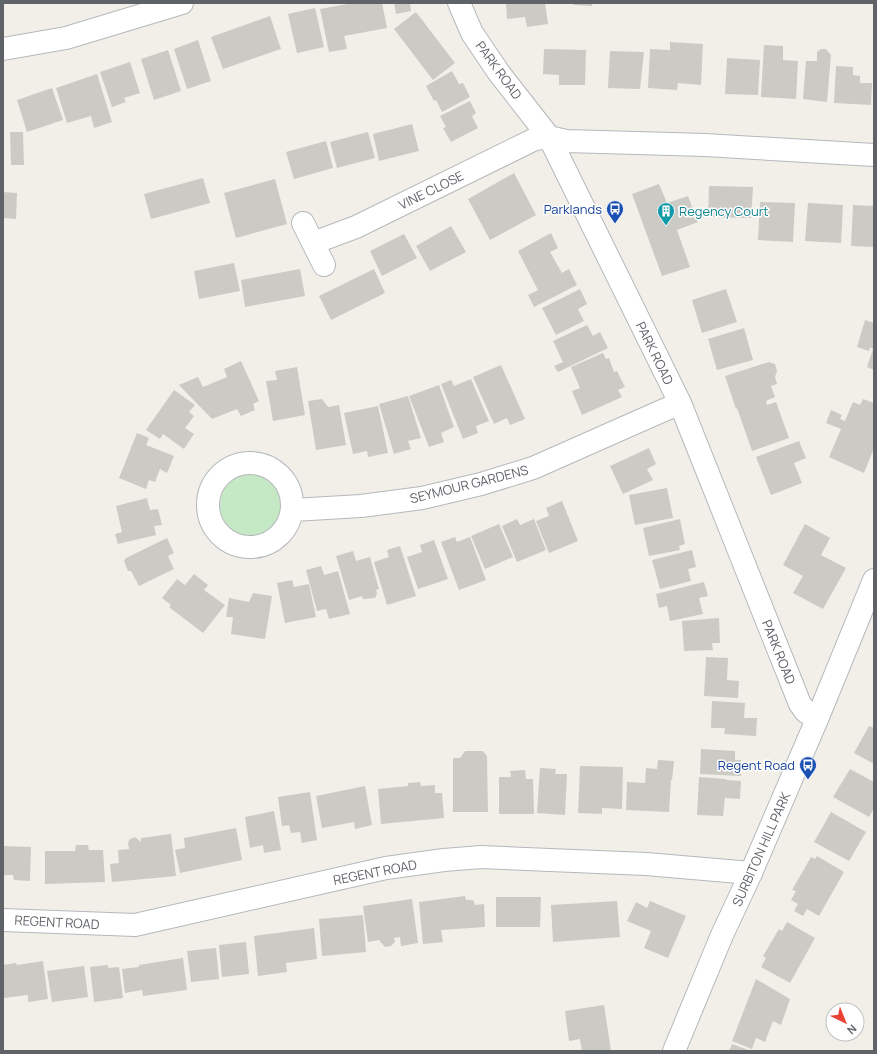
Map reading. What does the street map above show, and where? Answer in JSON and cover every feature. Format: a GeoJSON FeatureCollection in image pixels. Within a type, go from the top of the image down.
{"type":"FeatureCollection","features":[{"type":"Feature","properties":{"kind":"street"},"geometry":{"type":"LineString","coordinates":[[3,49],[66,38],[182,3]]}},
{"type":"Feature","properties":{"kind":"street","name":"PARK ROAD"},"geometry":{"type":"LineString","coordinates":[[459,3],[472,33],[499,73],[549,137],[680,403],[797,698],[806,712],[818,717]]}},
{"type":"Feature","properties":{"kind":"street"},"geometry":{"type":"LineString","coordinates":[[549,137],[566,141],[705,145],[874,155]]}},
{"type":"Feature","properties":{"kind":"street","name":"VINE CLOSE"},"geometry":{"type":"LineString","coordinates":[[313,243],[356,227],[535,139],[549,137]]}},
{"type":"Feature","properties":{"kind":"street"},"geometry":{"type":"LineString","coordinates":[[303,223],[324,265]]}},
{"type":"Feature","properties":{"kind":"street","name":"SEYMOUR GARDENS"},"geometry":{"type":"LineString","coordinates":[[293,510],[361,506],[422,498],[481,484],[533,468],[680,403]]}},
{"type":"Feature","properties":{"kind":"street","name":"SURBITON HILL PARK"},"geometry":{"type":"LineString","coordinates":[[674,1051],[722,935],[751,873],[818,717],[874,580]]}},
{"type":"Feature","properties":{"kind":"street","name":"REGENT ROAD"},"geometry":{"type":"LineString","coordinates":[[3,920],[136,925],[386,868],[444,860],[481,857],[646,864],[751,873]]}},
{"type":"Feature","properties":{"kind":"green space"},"geometry":{"type":"Polygon","coordinates":[[[253,473],[265,476],[276,483],[283,494],[286,506],[283,518],[276,529],[265,536],[253,539],[241,536],[230,529],[223,518],[220,506],[223,494],[230,483],[241,476],[253,473]]]}},
{"type":"Feature","properties":{"kind":"building"},"geometry":{"type":"Polygon","coordinates":[[[353,3],[382,3],[387,28],[344,36],[347,49],[329,52],[320,9],[353,3]]]}},
{"type":"Feature","properties":{"kind":"building"},"geometry":{"type":"Polygon","coordinates":[[[394,3],[410,3],[411,11],[396,14],[394,3]]]}},
{"type":"Feature","properties":{"kind":"building"},"geometry":{"type":"Polygon","coordinates":[[[506,3],[545,3],[548,24],[527,27],[525,17],[507,19],[506,3]]]}},
{"type":"Feature","properties":{"kind":"building"},"geometry":{"type":"Polygon","coordinates":[[[574,3],[592,3],[592,6],[574,5],[574,3]]]}},
{"type":"Feature","properties":{"kind":"building"},"geometry":{"type":"Polygon","coordinates":[[[315,8],[324,47],[297,53],[288,14],[315,8]]]}},
{"type":"Feature","properties":{"kind":"building"},"geometry":{"type":"Polygon","coordinates":[[[416,12],[455,63],[433,80],[394,29],[416,12]]]}},
{"type":"Feature","properties":{"kind":"building"},"geometry":{"type":"Polygon","coordinates":[[[270,16],[281,49],[223,69],[211,37],[270,16]]]}},
{"type":"Feature","properties":{"kind":"building"},"geometry":{"type":"Polygon","coordinates":[[[198,40],[211,81],[187,89],[174,49],[198,40]]]}},
{"type":"Feature","properties":{"kind":"building"},"geometry":{"type":"Polygon","coordinates":[[[670,42],[703,44],[701,85],[678,83],[677,90],[648,88],[650,49],[670,50],[670,42]]]}},
{"type":"Feature","properties":{"kind":"building"},"geometry":{"type":"Polygon","coordinates":[[[764,45],[783,46],[783,60],[798,61],[796,99],[761,97],[764,45]]]}},
{"type":"Feature","properties":{"kind":"building"},"geometry":{"type":"Polygon","coordinates":[[[544,49],[586,50],[585,85],[559,85],[559,75],[543,74],[544,49]]]}},
{"type":"Feature","properties":{"kind":"building"},"geometry":{"type":"Polygon","coordinates":[[[821,49],[826,49],[831,55],[827,102],[803,99],[806,61],[817,61],[817,52],[821,49]]]}},
{"type":"Feature","properties":{"kind":"building"},"geometry":{"type":"Polygon","coordinates":[[[168,50],[181,91],[154,100],[141,59],[168,50]]]}},
{"type":"Feature","properties":{"kind":"building"},"geometry":{"type":"Polygon","coordinates":[[[610,51],[644,52],[640,89],[608,88],[610,51]]]}},
{"type":"Feature","properties":{"kind":"building"},"geometry":{"type":"Polygon","coordinates":[[[727,58],[760,60],[758,95],[725,94],[727,58]]]}},
{"type":"Feature","properties":{"kind":"building"},"geometry":{"type":"Polygon","coordinates":[[[130,62],[140,93],[124,98],[126,102],[112,107],[100,72],[130,62]]]}},
{"type":"Feature","properties":{"kind":"building"},"geometry":{"type":"Polygon","coordinates":[[[836,66],[853,67],[853,75],[860,76],[860,83],[872,83],[871,105],[834,103],[836,66]]]}},
{"type":"Feature","properties":{"kind":"building"},"geometry":{"type":"Polygon","coordinates":[[[452,71],[459,84],[463,83],[470,97],[442,112],[426,86],[452,71]]]}},
{"type":"Feature","properties":{"kind":"building"},"geometry":{"type":"Polygon","coordinates":[[[97,74],[112,122],[94,128],[91,116],[67,123],[56,88],[97,74]]]}},
{"type":"Feature","properties":{"kind":"building"},"geometry":{"type":"Polygon","coordinates":[[[52,88],[63,120],[27,132],[17,100],[52,88]]]}},
{"type":"Feature","properties":{"kind":"building"},"geometry":{"type":"Polygon","coordinates":[[[470,101],[476,113],[472,116],[478,128],[451,142],[443,128],[446,127],[440,116],[470,101]]]}},
{"type":"Feature","properties":{"kind":"building"},"geometry":{"type":"Polygon","coordinates":[[[412,124],[419,151],[379,161],[373,134],[412,124]]]}},
{"type":"Feature","properties":{"kind":"building"},"geometry":{"type":"Polygon","coordinates":[[[10,132],[23,132],[24,165],[11,165],[10,132]]]}},
{"type":"Feature","properties":{"kind":"building"},"geometry":{"type":"Polygon","coordinates":[[[368,132],[375,158],[337,168],[330,142],[368,132]]]}},
{"type":"Feature","properties":{"kind":"building"},"geometry":{"type":"Polygon","coordinates":[[[326,141],[333,168],[294,179],[286,152],[326,141]]]}},
{"type":"Feature","properties":{"kind":"building"},"geometry":{"type":"Polygon","coordinates":[[[514,173],[536,215],[490,240],[468,199],[514,173]]]}},
{"type":"Feature","properties":{"kind":"building"},"geometry":{"type":"Polygon","coordinates":[[[203,178],[210,203],[151,219],[144,194],[203,178]]]}},
{"type":"Feature","properties":{"kind":"building"},"geometry":{"type":"Polygon","coordinates":[[[275,179],[287,224],[236,238],[224,193],[275,179]]]}},
{"type":"Feature","properties":{"kind":"building","name":"Regency Court"},"geometry":{"type":"Polygon","coordinates":[[[659,184],[667,203],[688,196],[698,222],[677,230],[690,267],[662,276],[632,194],[659,184]]]}},
{"type":"Feature","properties":{"kind":"building"},"geometry":{"type":"Polygon","coordinates":[[[709,186],[753,187],[751,218],[708,217],[709,186]]]}},
{"type":"Feature","properties":{"kind":"building"},"geometry":{"type":"Polygon","coordinates":[[[3,192],[17,193],[16,219],[3,218],[3,192]]]}},
{"type":"Feature","properties":{"kind":"building"},"geometry":{"type":"Polygon","coordinates":[[[760,202],[795,203],[793,242],[758,240],[760,202]]]}},
{"type":"Feature","properties":{"kind":"building"},"geometry":{"type":"Polygon","coordinates":[[[808,203],[843,205],[841,243],[805,241],[808,203]]]}},
{"type":"Feature","properties":{"kind":"building"},"geometry":{"type":"Polygon","coordinates":[[[853,205],[874,206],[874,247],[851,246],[853,205]]]}},
{"type":"Feature","properties":{"kind":"building"},"geometry":{"type":"Polygon","coordinates":[[[451,226],[466,252],[430,271],[416,246],[451,226]]]}},
{"type":"Feature","properties":{"kind":"building"},"geometry":{"type":"Polygon","coordinates":[[[551,233],[558,248],[550,252],[562,273],[569,269],[577,285],[534,307],[528,295],[538,290],[518,251],[551,233]]]}},
{"type":"Feature","properties":{"kind":"building"},"geometry":{"type":"Polygon","coordinates":[[[404,234],[417,258],[382,276],[370,251],[404,234]]]}},
{"type":"Feature","properties":{"kind":"building"},"geometry":{"type":"Polygon","coordinates":[[[234,263],[240,291],[199,299],[194,271],[234,263]]]}},
{"type":"Feature","properties":{"kind":"building"},"geometry":{"type":"Polygon","coordinates":[[[300,269],[305,296],[245,307],[241,280],[300,269]]]}},
{"type":"Feature","properties":{"kind":"building"},"geometry":{"type":"Polygon","coordinates":[[[374,269],[385,293],[331,320],[319,296],[374,269]]]}},
{"type":"Feature","properties":{"kind":"building"},"geometry":{"type":"Polygon","coordinates":[[[580,289],[587,304],[578,309],[584,321],[556,335],[542,308],[580,289]]]}},
{"type":"Feature","properties":{"kind":"building"},"geometry":{"type":"Polygon","coordinates":[[[726,289],[737,322],[702,333],[692,300],[726,289]]]}},
{"type":"Feature","properties":{"kind":"building"},"geometry":{"type":"Polygon","coordinates":[[[865,320],[874,323],[874,370],[867,367],[873,349],[870,347],[869,351],[857,347],[865,320]]]}},
{"type":"Feature","properties":{"kind":"building"},"geometry":{"type":"Polygon","coordinates":[[[587,325],[593,336],[600,332],[608,348],[558,372],[554,366],[563,362],[553,341],[587,325]]]}},
{"type":"Feature","properties":{"kind":"building"},"geometry":{"type":"Polygon","coordinates":[[[744,328],[753,360],[717,370],[708,339],[744,328]]]}},
{"type":"Feature","properties":{"kind":"building"},"geometry":{"type":"Polygon","coordinates":[[[603,353],[606,359],[609,358],[614,372],[617,371],[625,387],[618,390],[622,397],[582,415],[572,391],[580,388],[571,367],[603,353]]]}},
{"type":"Feature","properties":{"kind":"building"},"geometry":{"type":"Polygon","coordinates":[[[241,361],[259,401],[253,404],[255,410],[241,416],[237,409],[212,419],[179,385],[198,377],[203,387],[227,377],[224,369],[241,361]]]}},
{"type":"Feature","properties":{"kind":"building"},"geometry":{"type":"Polygon","coordinates":[[[769,362],[775,364],[777,371],[775,377],[777,384],[771,386],[775,397],[766,401],[767,405],[776,402],[789,438],[752,451],[725,376],[769,362]]]}},
{"type":"Feature","properties":{"kind":"building"},"geometry":{"type":"Polygon","coordinates":[[[501,365],[525,419],[510,425],[507,418],[494,424],[473,377],[501,365]]]}},
{"type":"Feature","properties":{"kind":"building"},"geometry":{"type":"Polygon","coordinates":[[[297,367],[305,415],[273,421],[266,381],[277,380],[275,371],[297,367]]]}},
{"type":"Feature","properties":{"kind":"building"},"geometry":{"type":"Polygon","coordinates":[[[471,379],[489,421],[476,426],[478,433],[463,439],[441,384],[451,380],[454,386],[471,379]]]}},
{"type":"Feature","properties":{"kind":"building"},"geometry":{"type":"Polygon","coordinates":[[[439,385],[454,427],[441,433],[444,442],[429,447],[409,396],[439,385]]]}},
{"type":"Feature","properties":{"kind":"building"},"geometry":{"type":"Polygon","coordinates":[[[174,390],[195,405],[189,412],[194,416],[185,428],[194,434],[184,449],[163,434],[160,439],[146,430],[174,390]]]}},
{"type":"Feature","properties":{"kind":"building"},"geometry":{"type":"Polygon","coordinates":[[[408,396],[421,438],[408,441],[411,449],[394,454],[379,404],[408,396]]]}},
{"type":"Feature","properties":{"kind":"building"},"geometry":{"type":"Polygon","coordinates":[[[322,399],[328,407],[339,405],[346,445],[316,450],[308,401],[322,399]]]}},
{"type":"Feature","properties":{"kind":"building"},"geometry":{"type":"Polygon","coordinates":[[[863,399],[874,403],[874,448],[864,473],[829,457],[841,429],[826,423],[831,410],[842,415],[840,419],[845,421],[853,402],[860,405],[863,399]]]}},
{"type":"Feature","properties":{"kind":"building"},"geometry":{"type":"Polygon","coordinates":[[[378,406],[388,453],[368,457],[367,451],[353,454],[344,413],[378,406]]]}},
{"type":"Feature","properties":{"kind":"building"},"geometry":{"type":"Polygon","coordinates":[[[137,433],[149,438],[146,445],[174,456],[167,473],[160,469],[155,482],[149,480],[146,489],[119,478],[137,433]]]}},
{"type":"Feature","properties":{"kind":"building"},"geometry":{"type":"Polygon","coordinates":[[[799,441],[806,458],[794,463],[802,483],[771,495],[756,457],[799,441]]]}},
{"type":"Feature","properties":{"kind":"building"},"geometry":{"type":"Polygon","coordinates":[[[649,448],[656,464],[647,469],[653,480],[623,494],[610,466],[649,448]]]}},
{"type":"Feature","properties":{"kind":"building"},"geometry":{"type":"Polygon","coordinates":[[[667,488],[673,518],[635,525],[629,495],[667,488]]]}},
{"type":"Feature","properties":{"kind":"building"},"geometry":{"type":"Polygon","coordinates":[[[147,498],[150,510],[158,509],[162,525],[154,526],[156,535],[118,544],[115,534],[122,532],[116,506],[147,498]]]}},
{"type":"Feature","properties":{"kind":"building"},"geometry":{"type":"Polygon","coordinates":[[[562,501],[578,541],[549,553],[536,521],[549,516],[546,508],[562,501]]]}},
{"type":"Feature","properties":{"kind":"building"},"geometry":{"type":"Polygon","coordinates":[[[517,519],[520,525],[534,519],[546,550],[517,562],[502,526],[517,519]]]}},
{"type":"Feature","properties":{"kind":"building"},"geometry":{"type":"Polygon","coordinates":[[[680,519],[685,544],[679,546],[680,550],[649,556],[643,528],[680,519]]]}},
{"type":"Feature","properties":{"kind":"building"},"geometry":{"type":"Polygon","coordinates":[[[499,524],[513,557],[485,569],[471,536],[499,524]]]}},
{"type":"Feature","properties":{"kind":"building"},"geometry":{"type":"Polygon","coordinates":[[[805,524],[830,538],[821,555],[846,568],[823,609],[793,593],[803,576],[783,565],[805,524]]]}},
{"type":"Feature","properties":{"kind":"building"},"geometry":{"type":"Polygon","coordinates":[[[455,537],[457,542],[470,537],[486,580],[459,590],[441,542],[455,537]]]}},
{"type":"Feature","properties":{"kind":"building"},"geometry":{"type":"Polygon","coordinates":[[[167,538],[174,553],[168,556],[174,569],[139,586],[131,571],[128,571],[124,561],[126,558],[167,538]]]}},
{"type":"Feature","properties":{"kind":"building"},"geometry":{"type":"Polygon","coordinates":[[[434,540],[448,579],[418,589],[407,557],[422,552],[420,545],[434,540]]]}},
{"type":"Feature","properties":{"kind":"building"},"geometry":{"type":"Polygon","coordinates":[[[400,546],[416,596],[387,605],[374,562],[389,557],[387,550],[400,546]]]}},
{"type":"Feature","properties":{"kind":"building"},"geometry":{"type":"Polygon","coordinates":[[[692,550],[696,567],[688,569],[691,581],[660,589],[652,560],[692,550]]]}},
{"type":"Feature","properties":{"kind":"building"},"geometry":{"type":"Polygon","coordinates":[[[353,551],[356,561],[370,557],[379,589],[376,590],[377,594],[375,598],[363,599],[362,596],[349,600],[336,556],[353,551]]]}},
{"type":"Feature","properties":{"kind":"building"},"geometry":{"type":"Polygon","coordinates":[[[321,566],[324,575],[338,571],[350,614],[329,619],[326,609],[317,611],[306,570],[321,566]]]}},
{"type":"Feature","properties":{"kind":"building"},"geometry":{"type":"Polygon","coordinates":[[[194,574],[208,585],[204,590],[225,605],[203,633],[169,607],[171,605],[162,598],[177,579],[185,585],[194,574]]]}},
{"type":"Feature","properties":{"kind":"building"},"geometry":{"type":"Polygon","coordinates":[[[292,580],[294,587],[309,584],[316,617],[285,623],[277,583],[292,580]]]}},
{"type":"Feature","properties":{"kind":"building"},"geometry":{"type":"Polygon","coordinates":[[[704,582],[708,596],[699,598],[703,614],[670,621],[667,606],[659,608],[656,594],[704,582]]]}},
{"type":"Feature","properties":{"kind":"building"},"geometry":{"type":"Polygon","coordinates":[[[253,593],[272,596],[265,639],[231,634],[233,617],[226,617],[229,598],[249,602],[253,593]]]}},
{"type":"Feature","properties":{"kind":"building"},"geometry":{"type":"Polygon","coordinates":[[[719,618],[720,643],[712,643],[713,650],[684,651],[682,621],[719,618]]]}},
{"type":"Feature","properties":{"kind":"building"},"geometry":{"type":"Polygon","coordinates":[[[706,657],[728,658],[727,680],[739,681],[738,698],[704,696],[706,657]]]}},
{"type":"Feature","properties":{"kind":"building"},"geometry":{"type":"Polygon","coordinates":[[[712,701],[745,703],[744,718],[757,718],[756,736],[724,734],[725,728],[711,728],[712,701]]]}},
{"type":"Feature","properties":{"kind":"building"},"geometry":{"type":"Polygon","coordinates":[[[869,726],[874,728],[874,764],[854,753],[869,726]]]}},
{"type":"Feature","properties":{"kind":"building"},"geometry":{"type":"Polygon","coordinates":[[[701,749],[735,751],[735,760],[741,760],[741,776],[700,774],[701,749]]]}},
{"type":"Feature","properties":{"kind":"building"},"geometry":{"type":"Polygon","coordinates":[[[465,751],[483,751],[487,756],[488,812],[453,812],[453,758],[460,758],[465,751]]]}},
{"type":"Feature","properties":{"kind":"building"},"geometry":{"type":"Polygon","coordinates":[[[658,760],[674,761],[669,812],[626,810],[627,782],[645,783],[646,768],[657,769],[658,760]]]}},
{"type":"Feature","properties":{"kind":"building"},"geometry":{"type":"Polygon","coordinates":[[[580,766],[623,767],[622,809],[602,808],[602,814],[578,813],[580,766]]]}},
{"type":"Feature","properties":{"kind":"building"},"geometry":{"type":"Polygon","coordinates":[[[540,768],[556,769],[555,774],[567,774],[565,815],[537,813],[540,768]]]}},
{"type":"Feature","properties":{"kind":"building"},"geometry":{"type":"Polygon","coordinates":[[[850,769],[874,782],[874,808],[869,817],[833,797],[850,769]]]}},
{"type":"Feature","properties":{"kind":"building"},"geometry":{"type":"Polygon","coordinates":[[[525,770],[526,779],[533,779],[534,814],[499,814],[499,777],[511,777],[510,771],[525,770]]]}},
{"type":"Feature","properties":{"kind":"building"},"geometry":{"type":"Polygon","coordinates":[[[699,777],[741,781],[740,799],[725,798],[723,816],[697,815],[699,777]]]}},
{"type":"Feature","properties":{"kind":"building"},"geometry":{"type":"Polygon","coordinates":[[[420,782],[421,786],[435,785],[435,793],[442,793],[444,818],[381,824],[378,789],[408,786],[408,783],[420,782]]]}},
{"type":"Feature","properties":{"kind":"building"},"geometry":{"type":"Polygon","coordinates":[[[365,786],[372,825],[355,829],[354,822],[322,828],[316,796],[365,786]]]}},
{"type":"Feature","properties":{"kind":"building"},"geometry":{"type":"Polygon","coordinates":[[[310,792],[317,840],[302,843],[300,832],[291,833],[289,825],[282,826],[278,797],[310,792]]]}},
{"type":"Feature","properties":{"kind":"building"},"geometry":{"type":"Polygon","coordinates":[[[274,811],[281,850],[264,853],[263,845],[250,848],[245,817],[274,811]]]}},
{"type":"Feature","properties":{"kind":"building"},"geometry":{"type":"Polygon","coordinates":[[[831,812],[866,832],[849,861],[814,842],[831,812]]]}},
{"type":"Feature","properties":{"kind":"building"},"geometry":{"type":"Polygon","coordinates":[[[236,828],[242,860],[180,873],[175,850],[185,848],[184,838],[236,828]]]}},
{"type":"Feature","properties":{"kind":"building"},"geometry":{"type":"Polygon","coordinates":[[[171,834],[176,876],[112,882],[110,864],[119,863],[118,850],[129,849],[128,843],[130,839],[135,837],[141,842],[141,838],[171,834]]]}},
{"type":"Feature","properties":{"kind":"building"},"geometry":{"type":"Polygon","coordinates":[[[76,845],[88,845],[89,850],[103,850],[105,882],[45,884],[45,851],[75,851],[76,845]]]}},
{"type":"Feature","properties":{"kind":"building"},"geometry":{"type":"Polygon","coordinates":[[[3,846],[31,847],[30,881],[14,880],[13,875],[3,875],[3,846]]]}},
{"type":"Feature","properties":{"kind":"building"},"geometry":{"type":"Polygon","coordinates":[[[817,856],[844,872],[819,916],[807,909],[803,916],[794,911],[798,904],[791,900],[796,891],[792,890],[811,857],[815,859],[817,856]]]}},
{"type":"Feature","properties":{"kind":"building"},"geometry":{"type":"Polygon","coordinates":[[[465,896],[466,900],[473,900],[475,905],[484,904],[485,927],[441,930],[443,942],[423,944],[419,902],[465,896]]]}},
{"type":"Feature","properties":{"kind":"building"},"geometry":{"type":"Polygon","coordinates":[[[496,897],[541,897],[540,927],[496,927],[496,897]]]}},
{"type":"Feature","properties":{"kind":"building"},"geometry":{"type":"Polygon","coordinates":[[[412,899],[418,943],[401,946],[400,937],[394,938],[395,942],[391,946],[385,947],[379,940],[368,942],[363,906],[412,899]]]}},
{"type":"Feature","properties":{"kind":"building"},"geometry":{"type":"Polygon","coordinates":[[[617,901],[620,937],[553,942],[551,905],[617,901]]]}},
{"type":"Feature","properties":{"kind":"building"},"geometry":{"type":"Polygon","coordinates":[[[650,901],[686,916],[668,958],[644,948],[651,931],[627,921],[636,902],[647,908],[650,901]]]}},
{"type":"Feature","properties":{"kind":"building"},"geometry":{"type":"Polygon","coordinates":[[[363,915],[366,952],[322,956],[319,919],[363,915]]]}},
{"type":"Feature","properties":{"kind":"building"},"geometry":{"type":"Polygon","coordinates":[[[787,922],[815,938],[790,983],[761,967],[766,958],[763,956],[779,929],[782,931],[787,922]]]}},
{"type":"Feature","properties":{"kind":"building"},"geometry":{"type":"Polygon","coordinates":[[[314,928],[317,959],[286,963],[287,972],[258,976],[254,936],[314,928]]]}},
{"type":"Feature","properties":{"kind":"building"},"geometry":{"type":"Polygon","coordinates":[[[246,942],[249,974],[222,977],[219,945],[246,942]]]}},
{"type":"Feature","properties":{"kind":"building"},"geometry":{"type":"Polygon","coordinates":[[[216,948],[219,979],[191,982],[187,951],[216,948]]]}},
{"type":"Feature","properties":{"kind":"building"},"geometry":{"type":"Polygon","coordinates":[[[183,958],[187,990],[143,996],[142,990],[125,993],[122,969],[183,958]]]}},
{"type":"Feature","properties":{"kind":"building"},"geometry":{"type":"Polygon","coordinates":[[[43,961],[48,999],[28,1002],[28,995],[4,998],[3,965],[16,963],[17,965],[43,961]]]}},
{"type":"Feature","properties":{"kind":"building"},"geometry":{"type":"Polygon","coordinates":[[[108,965],[108,968],[119,967],[123,998],[94,1002],[90,967],[108,965]]]}},
{"type":"Feature","properties":{"kind":"building"},"geometry":{"type":"Polygon","coordinates":[[[84,966],[88,997],[52,1002],[47,971],[84,966]]]}},
{"type":"Feature","properties":{"kind":"building"},"geometry":{"type":"Polygon","coordinates":[[[756,979],[790,999],[781,1025],[773,1021],[765,1042],[756,1038],[752,1049],[732,1041],[756,979]]]}},
{"type":"Feature","properties":{"kind":"building"},"geometry":{"type":"Polygon","coordinates":[[[604,1005],[611,1051],[582,1051],[580,1039],[569,1041],[565,1011],[604,1005]]]}},
{"type":"Feature","properties":{"kind":"building"},"geometry":{"type":"Polygon","coordinates":[[[732,1044],[751,1051],[729,1051],[732,1044]]]}},
{"type":"Feature","properties":{"kind":"place","name":"Parklands"},"geometry":{"type":"Point","coordinates":[615,224]}},
{"type":"Feature","properties":{"kind":"place","name":"Regency Court"},"geometry":{"type":"Point","coordinates":[666,226]}},
{"type":"Feature","properties":{"kind":"place","name":"Regent Road"},"geometry":{"type":"Point","coordinates":[808,780]}}]}
